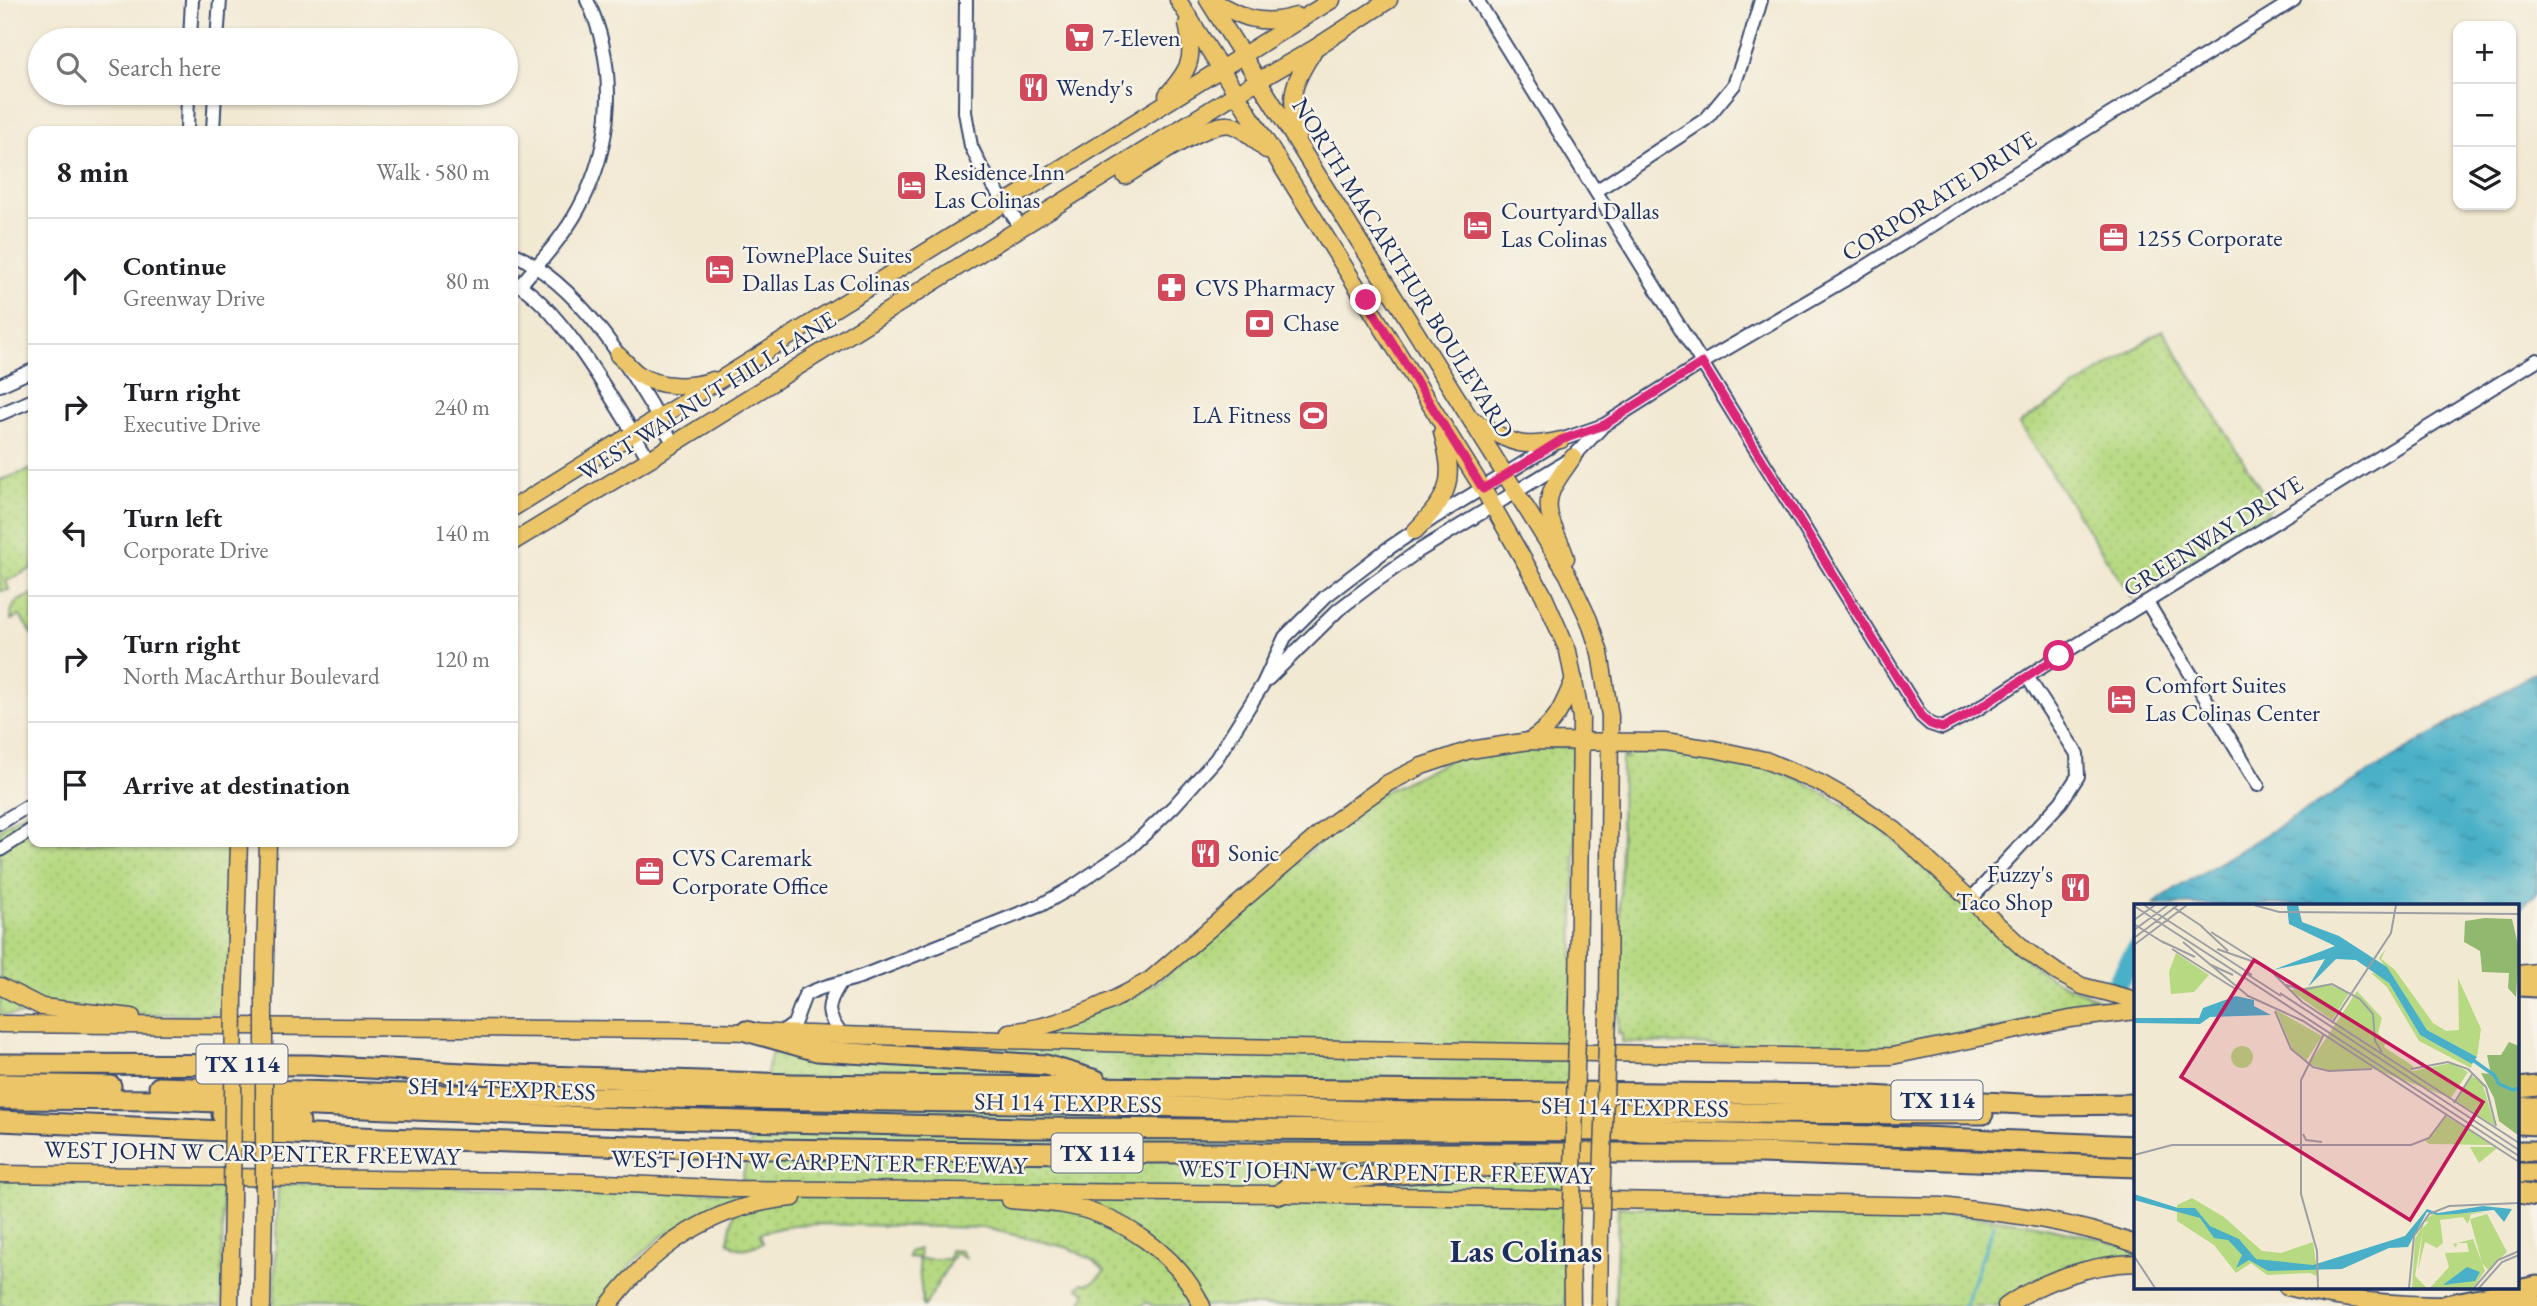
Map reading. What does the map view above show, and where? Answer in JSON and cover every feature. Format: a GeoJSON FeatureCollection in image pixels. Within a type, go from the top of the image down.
{"type":"FeatureCollection","features":[{"type":"Feature","properties":{"kind":"highway"},"geometry":{"type":"LineString","coordinates":[[746,1031],[817,1051],[1046,1065],[1114,1087]]}},
{"type":"Feature","properties":{"kind":"highway","name":"TX 114"},"geometry":{"type":"LineString","coordinates":[[0,1063],[311,1065],[483,1074],[793,1084],[1851,1095],[2043,1105],[2134,1104]]}},
{"type":"Feature","properties":{"kind":"highway"},"geometry":{"type":"LineString","coordinates":[[218,1088],[238,1078],[450,1083],[483,1074]]}},
{"type":"Feature","properties":{"kind":"highway","name":"SH 114 TEXPRESS"},"geometry":{"type":"LineString","coordinates":[[0,1084],[443,1095],[969,1101],[1413,1112],[2134,1116]]}},
{"type":"Feature","properties":{"kind":"highway","name":"SH 114 TEXPRESS"},"geometry":{"type":"LineString","coordinates":[[0,1099],[168,1100],[588,1117],[1025,1128],[1651,1132],[1922,1137],[2134,1146]]}},
{"type":"Feature","properties":{"kind":"highway"},"geometry":{"type":"LineString","coordinates":[[72,1099],[95,1106],[287,1120],[383,1138]]}},
{"type":"Feature","properties":{"kind":"highway","name":"WEST JOHN W CARPENTER FREEWAY"},"geometry":{"type":"LineString","coordinates":[[0,1121],[383,1138],[778,1149],[1071,1153],[1760,1153],[2134,1167]]}},
{"type":"Feature","properties":{"kind":"highway"},"geometry":{"type":"LineString","coordinates":[[778,1149],[1025,1128]]}},
{"type":"Feature","properties":{"kind":"highway"},"geometry":{"type":"LineString","coordinates":[[1280,1194],[1293,1183],[1472,1167],[1535,1163],[1683,1165],[1760,1153]]}},
{"type":"Feature","properties":{"kind":"highway"},"geometry":{"type":"LineString","coordinates":[[2446,1305],[2537,1286]]}},
{"type":"Feature","properties":{"kind":"main road"},"geometry":{"type":"LineString","coordinates":[[1209,0],[1242,17],[1259,21],[1283,20],[1315,10]]}},
{"type":"Feature","properties":{"kind":"main road","name":"NORTH MACARTHUR BOULEVARD"},"geometry":{"type":"LineString","coordinates":[[1209,0],[1568,575],[1589,620],[1600,653],[1610,716],[1610,742],[1608,1017],[1599,1306]]}},
{"type":"Feature","properties":{"kind":"main road","name":"WEST WALNUT HILL LANE"},"geometry":{"type":"LineString","coordinates":[[518,505],[1332,0]]}},
{"type":"Feature","properties":{"kind":"main road","name":"WEST WALNUT HILL LANE"},"geometry":{"type":"LineString","coordinates":[[518,539],[1389,0]]}},
{"type":"Feature","properties":{"kind":"main road"},"geometry":{"type":"LineString","coordinates":[[1155,109],[1188,70],[1192,46],[1181,6]]}},
{"type":"Feature","properties":{"kind":"main road","name":"NORTH MACARTHUR BOULEVARD"},"geometry":{"type":"LineString","coordinates":[[1181,6],[1493,505],[1558,623],[1574,676],[1581,718],[1581,742],[1578,1002],[1571,1236],[1572,1306]]}},
{"type":"Feature","properties":{"kind":"main road"},"geometry":{"type":"LineString","coordinates":[[1300,145],[1292,93],[1296,78],[1315,48]]}},
{"type":"Feature","properties":{"kind":"main road"},"geometry":{"type":"LineString","coordinates":[[1089,186],[1115,182],[1210,127],[1228,124],[1238,128],[1279,160]]}},
{"type":"Feature","properties":{"kind":"main road"},"geometry":{"type":"LineString","coordinates":[[618,355],[639,374],[661,383],[684,385],[709,382],[732,372]]}},
{"type":"Feature","properties":{"kind":"main road"},"geometry":{"type":"LineString","coordinates":[[1415,531],[1434,511],[1445,494],[1450,479],[1449,461],[1438,416]]}},
{"type":"Feature","properties":{"kind":"main road"},"geometry":{"type":"LineString","coordinates":[[1471,419],[1519,444],[1535,446],[1561,440]]}},
{"type":"Feature","properties":{"kind":"main road"},"geometry":{"type":"LineString","coordinates":[[1568,575],[1566,556],[1550,517],[1548,504],[1551,491],[1573,457]]}},
{"type":"Feature","properties":{"kind":"main road"},"geometry":{"type":"LineString","coordinates":[[1530,741],[1558,717],[1574,676]]}},
{"type":"Feature","properties":{"kind":"main road"},"geometry":{"type":"LineString","coordinates":[[952,1039],[1028,1030],[1118,999],[1150,980],[1330,825],[1388,783],[1422,766],[1470,750],[1530,741],[1664,742],[1765,760],[1798,773],[1849,799],[1895,830],[2024,949],[2058,973],[2090,989],[2134,1000]]}},
{"type":"Feature","properties":{"kind":"main road"},"geometry":{"type":"LineString","coordinates":[[230,1306],[239,847]]}},
{"type":"Feature","properties":{"kind":"main road"},"geometry":{"type":"LineString","coordinates":[[262,1306],[268,847]]}},
{"type":"Feature","properties":{"kind":"main road"},"geometry":{"type":"LineString","coordinates":[[0,986],[42,1007],[182,1026]]}},
{"type":"Feature","properties":{"kind":"main road"},"geometry":{"type":"LineString","coordinates":[[0,1024],[746,1031],[1259,1047],[1892,1056],[2070,1019],[2134,1011]]}},
{"type":"Feature","properties":{"kind":"main road","name":"WEST JOHN W CARPENTER FREEWAY"},"geometry":{"type":"LineString","coordinates":[[0,1174],[559,1182],[735,1189],[1280,1194],[1943,1206],[2030,1216],[2094,1229],[2134,1243]]}},
{"type":"Feature","properties":{"kind":"main road"},"geometry":{"type":"LineString","coordinates":[[897,1189],[932,1198],[997,1199],[1066,1205],[1108,1219],[1141,1238],[1170,1261],[1184,1275],[1202,1306]]}},
{"type":"Feature","properties":{"kind":"main road"},"geometry":{"type":"LineString","coordinates":[[608,1306],[653,1256],[706,1221],[775,1200],[831,1196],[852,1190]]}},
{"type":"Feature","properties":{"kind":"main road"},"geometry":{"type":"LineString","coordinates":[[2006,1306],[2030,1292],[2068,1276],[2134,1263]]}},
{"type":"Feature","properties":{"kind":"main road"},"geometry":{"type":"LineString","coordinates":[[2292,1288],[2336,1296],[2446,1305],[2537,1303]]}},
{"type":"Feature","properties":{"kind":"street"},"geometry":{"type":"LineString","coordinates":[[191,28],[192,0]]}},
{"type":"Feature","properties":{"kind":"street"},"geometry":{"type":"LineString","coordinates":[[219,28],[220,0]]}},
{"type":"Feature","properties":{"kind":"street"},"geometry":{"type":"LineString","coordinates":[[518,283],[557,242],[579,208],[599,163],[609,99],[606,51],[587,0]]}},
{"type":"Feature","properties":{"kind":"street"},"geometry":{"type":"LineString","coordinates":[[966,0],[965,112],[971,146],[981,167],[1021,228]]}},
{"type":"Feature","properties":{"kind":"street"},"geometry":{"type":"LineString","coordinates":[[1477,0],[1702,363]]}},
{"type":"Feature","properties":{"kind":"street"},"geometry":{"type":"LineString","coordinates":[[1596,191],[1706,119],[1734,85],[1761,0]]}},
{"type":"Feature","properties":{"kind":"street","name":"CORPORATE DRIVE"},"geometry":{"type":"LineString","coordinates":[[783,1032],[794,1024],[805,995],[822,985],[839,985],[1041,905],[1102,869],[1130,848],[1174,806],[1216,759],[1263,684],[1285,637],[1328,595],[1415,531],[1561,440],[1604,425],[1702,363],[1846,279],[2294,0]]}},
{"type":"Feature","properties":{"kind":"street"},"geometry":{"type":"LineString","coordinates":[[187,126],[188,105]]}},
{"type":"Feature","properties":{"kind":"street"},"geometry":{"type":"LineString","coordinates":[[213,126],[214,105]]}},
{"type":"Feature","properties":{"kind":"street"},"geometry":{"type":"LineString","coordinates":[[518,256],[537,265],[570,293],[603,332],[674,444]]}},
{"type":"Feature","properties":{"kind":"street"},"geometry":{"type":"LineString","coordinates":[[518,285],[549,310],[584,356],[649,459]]}},
{"type":"Feature","properties":{"kind":"street","name":"GREENWAY DRIVE"},"geometry":{"type":"LineString","coordinates":[[1702,363],[1921,716],[1930,724],[1942,728],[2028,678],[2059,656],[2537,360]]}},
{"type":"Feature","properties":{"kind":"street"},"geometry":{"type":"LineString","coordinates":[[0,385],[28,372]]}},
{"type":"Feature","properties":{"kind":"street"},"geometry":{"type":"LineString","coordinates":[[0,391],[28,373]]}},
{"type":"Feature","properties":{"kind":"street"},"geometry":{"type":"LineString","coordinates":[[0,414],[28,402]]}},
{"type":"Feature","properties":{"kind":"street","name":"CORPORATE DRIVE"},"geometry":{"type":"LineString","coordinates":[[1263,684],[1338,610],[1417,552],[1573,457],[1604,425]]}},
{"type":"Feature","properties":{"kind":"street"},"geometry":{"type":"LineString","coordinates":[[1328,595],[1338,610]]}},
{"type":"Feature","properties":{"kind":"street"},"geometry":{"type":"LineString","coordinates":[[2147,602],[2258,785]]}},
{"type":"Feature","properties":{"kind":"street"},"geometry":{"type":"LineString","coordinates":[[1971,900],[2062,802],[2078,776],[2077,754],[2028,678]]}},
{"type":"Feature","properties":{"kind":"street"},"geometry":{"type":"LineString","coordinates":[[0,823],[28,806]]}},
{"type":"Feature","properties":{"kind":"street"},"geometry":{"type":"LineString","coordinates":[[0,850],[28,832]]}},
{"type":"Feature","properties":{"kind":"street"},"geometry":{"type":"LineString","coordinates":[[839,985],[831,998],[829,1010],[831,1021],[842,1035]]}},
{"type":"Feature","properties":{"kind":"green space"},"geometry":{"type":"Polygon","coordinates":[[[2163,330],[2270,507],[2264,516],[2132,598],[2019,424],[2163,330]]]}},
{"type":"Feature","properties":{"kind":"green space"},"geometry":{"type":"Polygon","coordinates":[[[28,471],[28,570],[6,581],[9,590],[0,591],[0,480],[28,471]]]}},
{"type":"Feature","properties":{"kind":"green space"},"geometry":{"type":"Polygon","coordinates":[[[28,596],[28,628],[20,616],[11,620],[12,610],[28,596]]]}},
{"type":"Feature","properties":{"kind":"green space"},"geometry":{"type":"Polygon","coordinates":[[[1578,746],[1565,1306],[1154,1306],[1146,1302],[1143,1306],[1079,1306],[1086,1293],[1078,1288],[1082,1283],[1092,1283],[1105,1271],[1094,1261],[1069,1248],[985,1228],[815,1224],[793,1225],[760,1233],[763,1243],[740,1248],[728,1241],[736,1200],[662,1236],[633,1262],[601,1306],[274,1306],[278,1183],[739,1192],[773,1047],[921,1047],[1066,1023],[1155,984],[1207,942],[1368,799],[1470,751],[1578,746]]]}},
{"type":"Feature","properties":{"kind":"green space"},"geometry":{"type":"Polygon","coordinates":[[[1628,750],[1687,751],[1771,769],[1804,782],[1875,823],[2038,969],[2063,984],[2115,1006],[1875,1050],[1622,1042],[1622,1034],[1618,1034],[1622,760],[1624,753],[1627,759],[1628,750]]]}},
{"type":"Feature","properties":{"kind":"green space"},"geometry":{"type":"Polygon","coordinates":[[[28,810],[28,847],[237,847],[231,1014],[0,1015],[0,828],[28,810]]]}},
{"type":"Feature","properties":{"kind":"green space"},"geometry":{"type":"Polygon","coordinates":[[[0,1179],[223,1182],[222,1306],[0,1306],[0,1179]]]}},
{"type":"Feature","properties":{"kind":"green space"},"geometry":{"type":"Polygon","coordinates":[[[1618,1207],[1974,1216],[2026,1223],[2134,1248],[2134,1258],[2016,1292],[1996,1306],[1615,1306],[1618,1207]]]}},
{"type":"Feature","properties":{"kind":"green space"},"geometry":{"type":"Polygon","coordinates":[[[919,1249],[920,1259],[949,1259],[950,1250],[961,1251],[965,1258],[955,1253],[925,1306],[918,1258],[908,1257],[909,1252],[919,1249]]]}},
{"type":"Feature","properties":{"kind":"water"},"geometry":{"type":"Polygon","coordinates":[[[2537,671],[2537,893],[2520,907],[2520,904],[2154,904],[2537,671]]]}},
{"type":"Feature","properties":{"kind":"waterway"},"geometry":{"type":"LineString","coordinates":[[2118,982],[2134,954]]}},
{"type":"Feature","properties":{"kind":"waterway"},"geometry":{"type":"LineString","coordinates":[[1964,1306],[1994,1225]]}},
{"type":"Feature","properties":{"kind":"place","name":"7-Eleven"},"geometry":{"type":"Point","coordinates":[1079,38]}},
{"type":"Feature","properties":{"kind":"place","name":"Wendy's"},"geometry":{"type":"Point","coordinates":[1033,88]}},
{"type":"Feature","properties":{"kind":"place","name":"Residence Inn Las Colinas"},"geometry":{"type":"Point","coordinates":[911,186]}},
{"type":"Feature","properties":{"kind":"place","name":"Courtyard Dallas Las Colinas"},"geometry":{"type":"Point","coordinates":[1478,225]}},
{"type":"Feature","properties":{"kind":"place","name":"1255 Corporate"},"geometry":{"type":"Point","coordinates":[2113,238]}},
{"type":"Feature","properties":{"kind":"place","name":"TownePlace Suites Dallas Las Colinas"},"geometry":{"type":"Point","coordinates":[719,269]}},
{"type":"Feature","properties":{"kind":"place","name":"CVS Pharmacy"},"geometry":{"type":"Point","coordinates":[1172,288]}},
{"type":"Feature","properties":{"kind":"place","name":"Chase"},"geometry":{"type":"Point","coordinates":[1260,323]}},
{"type":"Feature","properties":{"kind":"place","name":"LA Fitness"},"geometry":{"type":"Point","coordinates":[1314,415]}},
{"type":"Feature","properties":{"kind":"place","name":"Comfort Suites Las Colinas Center"},"geometry":{"type":"Point","coordinates":[2122,699]}},
{"type":"Feature","properties":{"kind":"place","name":"Sonic"},"geometry":{"type":"Point","coordinates":[1205,853]}},
{"type":"Feature","properties":{"kind":"place","name":"CVS Caremark Corporate Office"},"geometry":{"type":"Point","coordinates":[649,872]}},
{"type":"Feature","properties":{"kind":"place","name":"Fuzzy's Taco Shop"},"geometry":{"type":"Point","coordinates":[2076,888]}},
{"type":"Feature","properties":{"kind":"district","name":"Las Colinas"},"geometry":{"type":"Point","coordinates":[1526,1251]}},
{"type":"Feature","properties":{"kind":"route"},"geometry":{"type":"LineString","coordinates":[[1366,300],[1483,489],[1561,440],[1604,425],[1702,363],[1921,716],[1930,724],[1942,728],[2028,678],[2059,656]]}}]}
